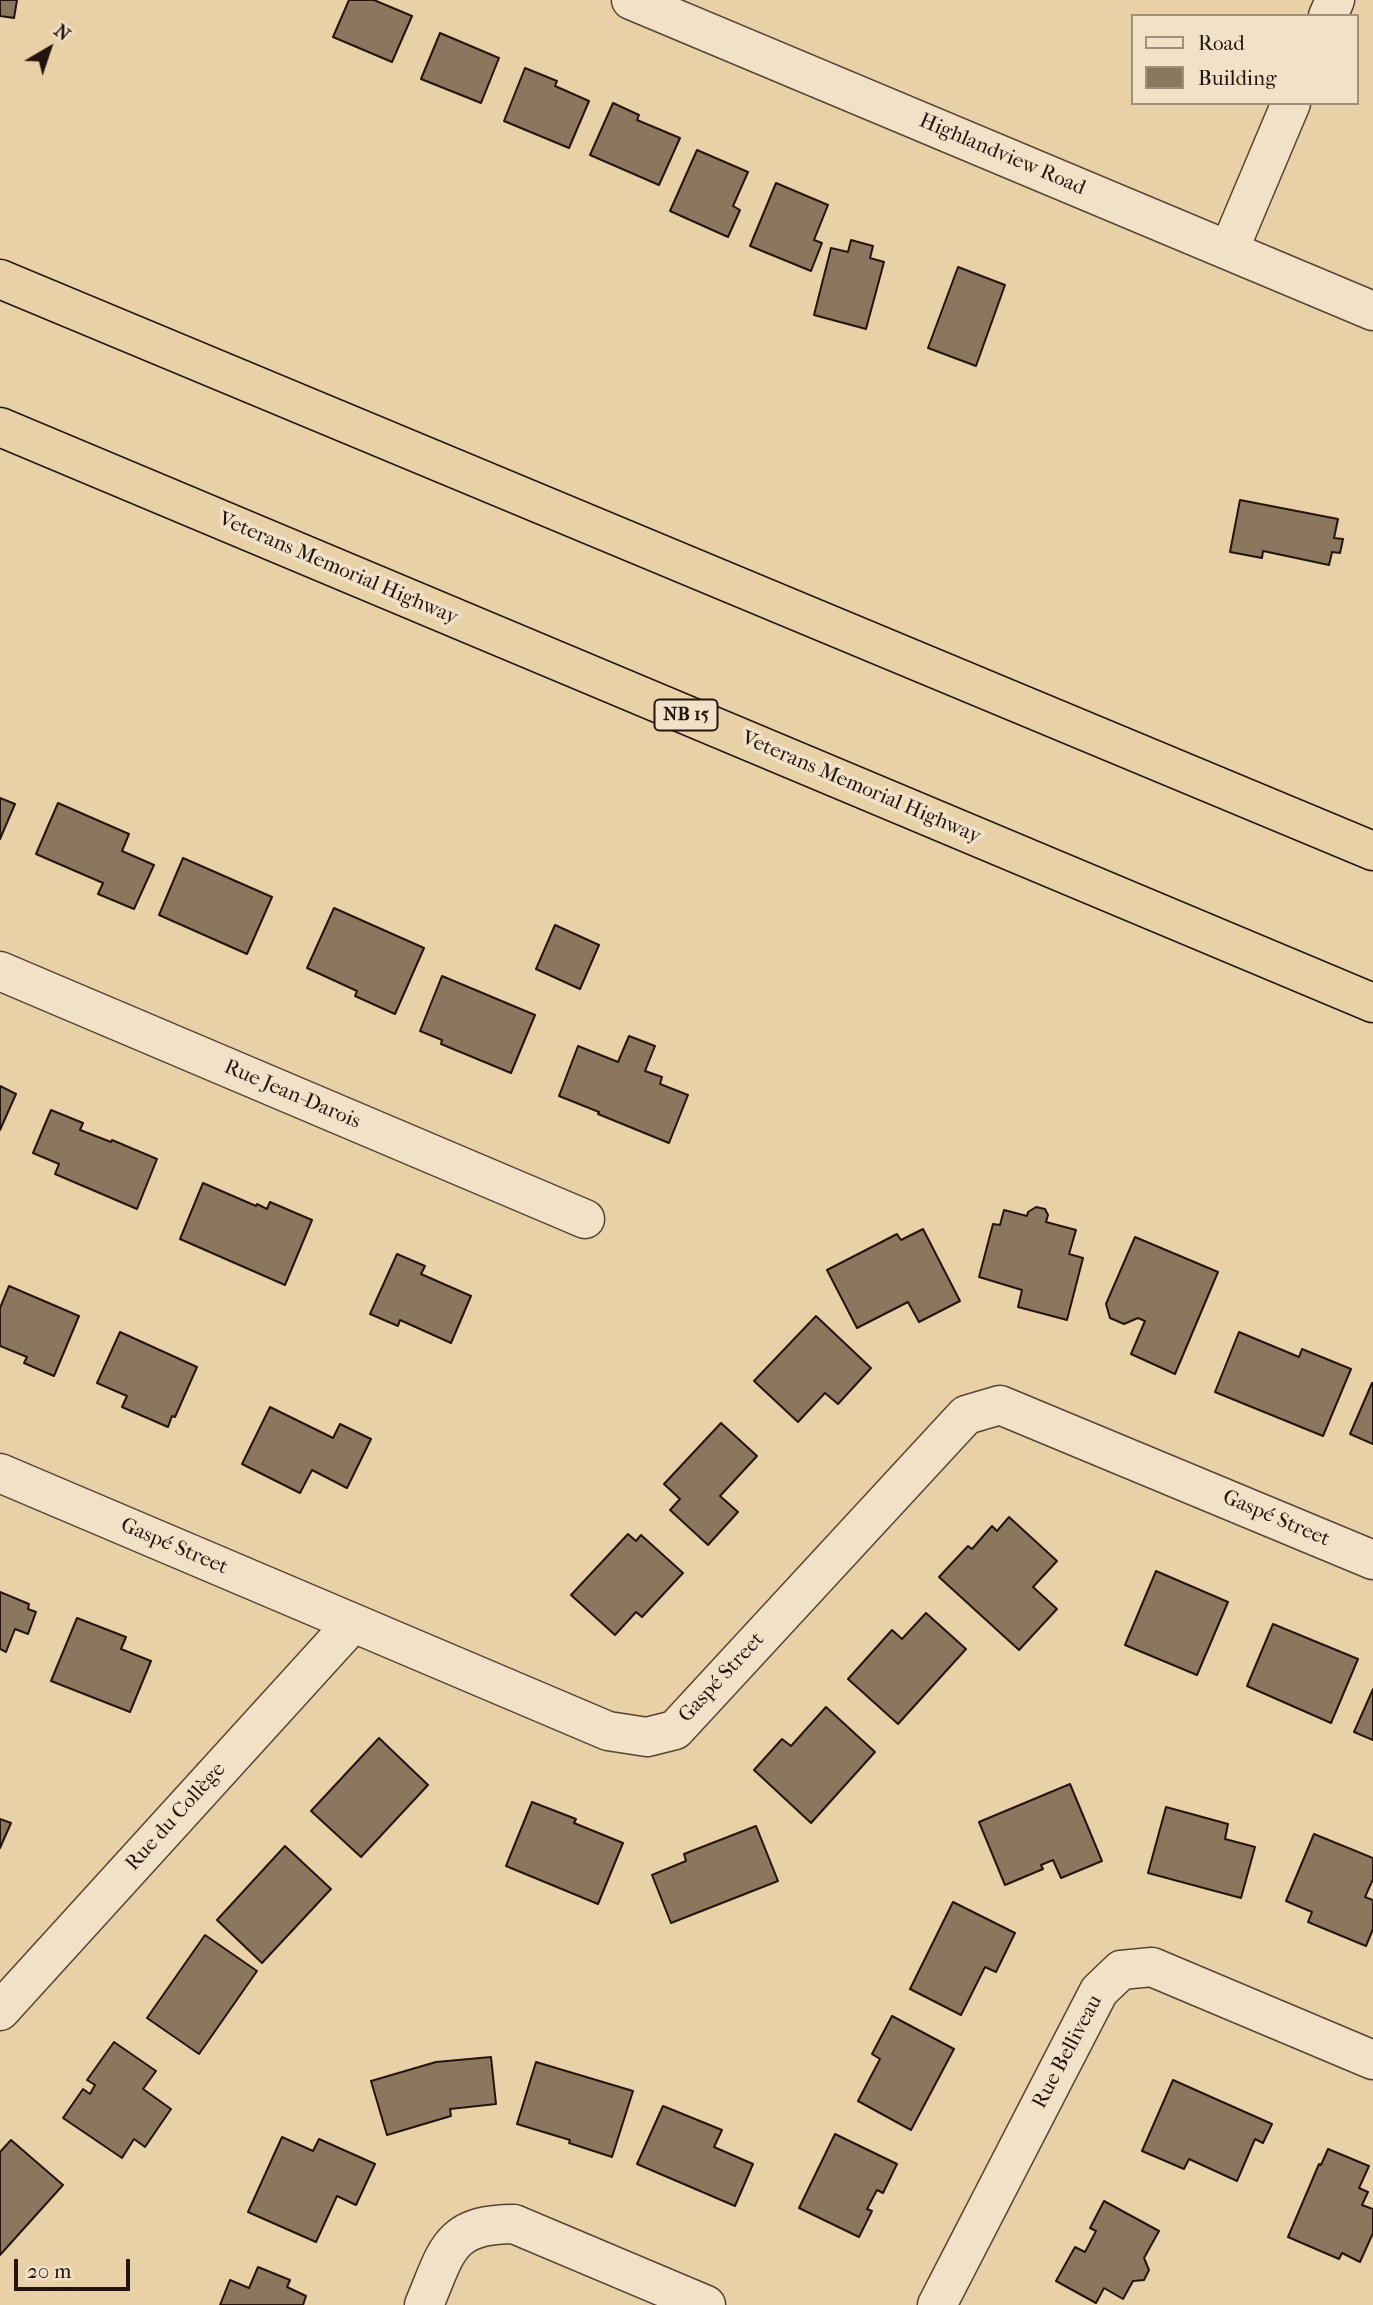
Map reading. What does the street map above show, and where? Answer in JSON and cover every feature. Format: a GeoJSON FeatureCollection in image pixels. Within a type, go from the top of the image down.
{"type":"FeatureCollection","features":[{"type":"Feature","properties":{"kind":"highway"},"geometry":{"type":"LineString","coordinates":[[0,278],[1373,851]]}},
{"type":"Feature","properties":{"kind":"highway","name":"Veterans Memorial Highway"},"geometry":{"type":"LineString","coordinates":[[0,428],[1373,1003]]}},
{"type":"Feature","properties":{"kind":"street","name":"Highlandview Road"},"geometry":{"type":"LineString","coordinates":[[631,0],[1373,312]]}},
{"type":"Feature","properties":{"kind":"street"},"geometry":{"type":"LineString","coordinates":[[1229,250],[1290,105]]}},
{"type":"Feature","properties":{"kind":"street","name":"Rue Jean-Darois"},"geometry":{"type":"LineString","coordinates":[[0,971],[585,1219]]}},
{"type":"Feature","properties":{"kind":"street","name":"Gaspé Street"},"geometry":{"type":"LineString","coordinates":[[0,1473],[608,1731],[647,1737],[675,1730],[966,1415],[1000,1405],[1373,1560]]}},
{"type":"Feature","properties":{"kind":"street","name":"Rue du Collège"},"geometry":{"type":"LineString","coordinates":[[0,2011],[352,1623]]}},
{"type":"Feature","properties":{"kind":"street","name":"Rue Belliveau"},"geometry":{"type":"LineString","coordinates":[[937,2305],[1099,1991],[1121,1970],[1152,1967],[1373,2060]]}},
{"type":"Feature","properties":{"kind":"street"},"geometry":{"type":"LineString","coordinates":[[424,2305],[444,2257],[462,2233],[488,2224],[514,2224],[706,2305]]}},
{"type":"Feature","properties":{"kind":"building"},"geometry":{"type":"Polygon","coordinates":[[[0,0],[17,0],[14,18],[0,16],[0,0]]]}},
{"type":"Feature","properties":{"kind":"building"},"geometry":{"type":"Polygon","coordinates":[[[349,0],[374,0],[412,16],[392,62],[333,37],[349,0]]]}},
{"type":"Feature","properties":{"kind":"building"},"geometry":{"type":"Polygon","coordinates":[[[440,33],[499,58],[481,103],[421,79],[440,33]]]}},
{"type":"Feature","properties":{"kind":"building"},"geometry":{"type":"Polygon","coordinates":[[[525,68],[557,81],[555,86],[589,101],[569,148],[504,121],[525,68]]]}},
{"type":"Feature","properties":{"kind":"building"},"geometry":{"type":"Polygon","coordinates":[[[613,103],[639,115],[637,120],[680,138],[659,185],[590,155],[613,103]]]}},
{"type":"Feature","properties":{"kind":"building"},"geometry":{"type":"Polygon","coordinates":[[[697,150],[748,172],[733,206],[740,210],[728,237],[670,211],[697,150]]]}},
{"type":"Feature","properties":{"kind":"building"},"geometry":{"type":"Polygon","coordinates":[[[776,183],[828,205],[814,240],[822,243],[811,271],[750,246],[776,183]]]}},
{"type":"Feature","properties":{"kind":"building"},"geometry":{"type":"Polygon","coordinates":[[[851,240],[873,246],[870,258],[884,262],[866,329],[814,315],[831,248],[848,252],[851,240]]]}},
{"type":"Feature","properties":{"kind":"building"},"geometry":{"type":"Polygon","coordinates":[[[958,267],[1005,285],[976,366],[928,348],[958,267]]]}},
{"type":"Feature","properties":{"kind":"building"},"geometry":{"type":"Polygon","coordinates":[[[1240,500],[1338,519],[1334,538],[1343,539],[1340,553],[1332,552],[1329,565],[1263,551],[1262,558],[1230,552],[1240,500]]]}},
{"type":"Feature","properties":{"kind":"building"},"geometry":{"type":"Polygon","coordinates":[[[0,798],[15,804],[0,839],[0,798]]]}},
{"type":"Feature","properties":{"kind":"building"},"geometry":{"type":"Polygon","coordinates":[[[58,803],[129,834],[122,851],[154,865],[134,909],[98,894],[103,883],[36,854],[58,803]]]}},
{"type":"Feature","properties":{"kind":"building"},"geometry":{"type":"Polygon","coordinates":[[[183,858],[272,897],[247,954],[159,915],[183,858]]]}},
{"type":"Feature","properties":{"kind":"building"},"geometry":{"type":"Polygon","coordinates":[[[334,908],[424,948],[395,1014],[355,996],[357,991],[307,968],[334,908]]]}},
{"type":"Feature","properties":{"kind":"building"},"geometry":{"type":"Polygon","coordinates":[[[555,925],[599,945],[580,989],[536,969],[555,925]]]}},
{"type":"Feature","properties":{"kind":"building"},"geometry":{"type":"Polygon","coordinates":[[[442,976],[535,1015],[511,1073],[441,1044],[442,1040],[420,1031],[442,976]]]}},
{"type":"Feature","properties":{"kind":"building"},"geometry":{"type":"Polygon","coordinates":[[[629,1036],[655,1046],[645,1071],[662,1077],[660,1084],[688,1095],[669,1143],[559,1096],[578,1046],[618,1062],[629,1036]]]}},
{"type":"Feature","properties":{"kind":"building"},"geometry":{"type":"Polygon","coordinates":[[[0,1086],[16,1094],[0,1130],[0,1086]]]}},
{"type":"Feature","properties":{"kind":"building"},"geometry":{"type":"Polygon","coordinates":[[[51,1110],[83,1123],[80,1130],[157,1159],[137,1209],[55,1174],[59,1164],[33,1153],[51,1110]]]}},
{"type":"Feature","properties":{"kind":"building"},"geometry":{"type":"Polygon","coordinates":[[[203,1183],[256,1206],[257,1204],[267,1209],[270,1202],[312,1220],[285,1285],[180,1239],[203,1183]]]}},
{"type":"Feature","properties":{"kind":"building"},"geometry":{"type":"Polygon","coordinates":[[[1036,1207],[1045,1209],[1048,1215],[1046,1222],[1076,1230],[1069,1254],[1083,1258],[1067,1320],[1018,1307],[1022,1290],[979,1277],[993,1224],[1000,1225],[1004,1210],[1027,1216],[1028,1212],[1036,1207]]]}},
{"type":"Feature","properties":{"kind":"building"},"geometry":{"type":"Polygon","coordinates":[[[923,1229],[960,1301],[919,1322],[908,1302],[857,1328],[827,1270],[897,1234],[901,1240],[923,1229]]]}},
{"type":"Feature","properties":{"kind":"building"},"geometry":{"type":"Polygon","coordinates":[[[1135,1237],[1218,1272],[1175,1374],[1131,1354],[1145,1321],[1138,1318],[1124,1324],[1110,1318],[1106,1304],[1135,1237]]]}},
{"type":"Feature","properties":{"kind":"building"},"geometry":{"type":"Polygon","coordinates":[[[397,1254],[425,1266],[421,1274],[471,1296],[451,1343],[400,1320],[398,1326],[370,1314],[397,1254]]]}},
{"type":"Feature","properties":{"kind":"building"},"geometry":{"type":"Polygon","coordinates":[[[9,1286],[79,1316],[54,1376],[24,1363],[27,1357],[0,1346],[0,1308],[9,1286]]]}},
{"type":"Feature","properties":{"kind":"building"},"geometry":{"type":"Polygon","coordinates":[[[816,1316],[871,1368],[838,1404],[825,1393],[798,1422],[754,1381],[816,1316]]]}},
{"type":"Feature","properties":{"kind":"building"},"geometry":{"type":"Polygon","coordinates":[[[120,1332],[197,1367],[168,1427],[122,1407],[127,1396],[97,1383],[120,1332]]]}},
{"type":"Feature","properties":{"kind":"building"},"geometry":{"type":"Polygon","coordinates":[[[1239,1332],[1299,1357],[1302,1349],[1351,1369],[1323,1436],[1215,1392],[1239,1332]]]}},
{"type":"Feature","properties":{"kind":"building"},"geometry":{"type":"Polygon","coordinates":[[[1373,1383],[1373,1444],[1350,1434],[1373,1383]]]}},
{"type":"Feature","properties":{"kind":"building"},"geometry":{"type":"Polygon","coordinates":[[[270,1407],[333,1438],[340,1424],[371,1439],[347,1488],[312,1470],[300,1493],[242,1464],[270,1407]]]}},
{"type":"Feature","properties":{"kind":"building"},"geometry":{"type":"Polygon","coordinates":[[[721,1423],[757,1456],[720,1496],[738,1512],[708,1545],[670,1510],[680,1499],[664,1484],[721,1423]]]}},
{"type":"Feature","properties":{"kind":"building"},"geometry":{"type":"Polygon","coordinates":[[[1009,1517],[1057,1561],[1033,1587],[1057,1609],[1019,1650],[939,1577],[968,1546],[972,1549],[992,1526],[997,1531],[1009,1517]]]}},
{"type":"Feature","properties":{"kind":"building"},"geometry":{"type":"Polygon","coordinates":[[[628,1534],[636,1541],[641,1535],[683,1573],[642,1617],[636,1612],[615,1635],[571,1595],[628,1534]]]}},
{"type":"Feature","properties":{"kind":"building"},"geometry":{"type":"Polygon","coordinates":[[[1156,1571],[1228,1602],[1197,1675],[1125,1645],[1156,1571]]]}},
{"type":"Feature","properties":{"kind":"building"},"geometry":{"type":"Polygon","coordinates":[[[0,1592],[29,1604],[28,1609],[36,1612],[28,1634],[15,1629],[6,1652],[0,1649],[0,1592]]]}},
{"type":"Feature","properties":{"kind":"building"},"geometry":{"type":"Polygon","coordinates":[[[926,1613],[966,1649],[898,1724],[848,1679],[892,1630],[902,1639],[926,1613]]]}},
{"type":"Feature","properties":{"kind":"building"},"geometry":{"type":"Polygon","coordinates":[[[77,1618],[126,1637],[121,1649],[151,1661],[130,1712],[51,1681],[77,1618]]]}},
{"type":"Feature","properties":{"kind":"building"},"geometry":{"type":"Polygon","coordinates":[[[1273,1624],[1358,1659],[1331,1723],[1247,1686],[1273,1624]]]}},
{"type":"Feature","properties":{"kind":"building"},"geometry":{"type":"Polygon","coordinates":[[[1373,1689],[1373,1740],[1354,1732],[1373,1689]]]}},
{"type":"Feature","properties":{"kind":"building"},"geometry":{"type":"Polygon","coordinates":[[[826,1707],[875,1752],[811,1823],[754,1770],[782,1739],[791,1746],[826,1707]]]}},
{"type":"Feature","properties":{"kind":"building"},"geometry":{"type":"Polygon","coordinates":[[[379,1738],[428,1785],[361,1857],[311,1811],[379,1738]]]}},
{"type":"Feature","properties":{"kind":"building"},"geometry":{"type":"Polygon","coordinates":[[[1070,1784],[1102,1861],[1061,1878],[1053,1860],[1041,1865],[1043,1869],[1005,1885],[979,1822],[1070,1784]]]}},
{"type":"Feature","properties":{"kind":"building"},"geometry":{"type":"Polygon","coordinates":[[[532,1802],[576,1819],[574,1823],[623,1843],[598,1904],[506,1866],[532,1802]]]}},
{"type":"Feature","properties":{"kind":"building"},"geometry":{"type":"Polygon","coordinates":[[[1166,1807],[1228,1824],[1225,1839],[1255,1847],[1241,1898],[1148,1873],[1166,1807]]]}},
{"type":"Feature","properties":{"kind":"building"},"geometry":{"type":"Polygon","coordinates":[[[0,1819],[11,1823],[0,1848],[0,1819]]]}},
{"type":"Feature","properties":{"kind":"building"},"geometry":{"type":"Polygon","coordinates":[[[756,1826],[778,1881],[671,1923],[652,1875],[686,1861],[684,1854],[756,1826]]]}},
{"type":"Feature","properties":{"kind":"building"},"geometry":{"type":"Polygon","coordinates":[[[1314,1834],[1373,1858],[1373,1879],[1365,1897],[1373,1900],[1373,1929],[1366,1946],[1308,1922],[1312,1912],[1286,1901],[1314,1834]]]}},
{"type":"Feature","properties":{"kind":"building"},"geometry":{"type":"Polygon","coordinates":[[[285,1846],[331,1889],[262,1963],[217,1920],[285,1846]]]}},
{"type":"Feature","properties":{"kind":"building"},"geometry":{"type":"Polygon","coordinates":[[[953,1902],[1015,1933],[996,1972],[985,1967],[961,2015],[910,1989],[953,1902]]]}},
{"type":"Feature","properties":{"kind":"building"},"geometry":{"type":"Polygon","coordinates":[[[205,1935],[257,1971],[199,2054],[147,2018],[205,1935]]]}},
{"type":"Feature","properties":{"kind":"building"},"geometry":{"type":"Polygon","coordinates":[[[892,2016],[954,2049],[911,2130],[858,2101],[880,2059],[872,2054],[892,2016]]]}},
{"type":"Feature","properties":{"kind":"building"},"geometry":{"type":"Polygon","coordinates":[[[114,2042],[156,2071],[143,2089],[171,2109],[145,2147],[134,2139],[122,2158],[63,2118],[83,2089],[90,2094],[95,2085],[87,2080],[114,2042]]]}},
{"type":"Feature","properties":{"kind":"building"},"geometry":{"type":"Polygon","coordinates":[[[491,2057],[496,2104],[450,2109],[451,2116],[387,2135],[371,2081],[436,2062],[491,2057]]]}},
{"type":"Feature","properties":{"kind":"building"},"geometry":{"type":"Polygon","coordinates":[[[536,2062],[633,2091],[612,2157],[569,2143],[570,2140],[517,2124],[536,2062]]]}},
{"type":"Feature","properties":{"kind":"building"},"geometry":{"type":"Polygon","coordinates":[[[1173,2080],[1272,2124],[1263,2143],[1255,2139],[1237,2181],[1189,2159],[1184,2169],[1142,2151],[1173,2080]]]}},
{"type":"Feature","properties":{"kind":"building"},"geometry":{"type":"Polygon","coordinates":[[[663,2106],[722,2130],[714,2147],[753,2164],[735,2206],[637,2164],[663,2106]]]}},
{"type":"Feature","properties":{"kind":"building"},"geometry":{"type":"Polygon","coordinates":[[[835,2134],[897,2164],[883,2193],[877,2190],[867,2209],[872,2211],[859,2237],[799,2208],[835,2134]]]}},
{"type":"Feature","properties":{"kind":"building"},"geometry":{"type":"Polygon","coordinates":[[[282,2137],[313,2151],[319,2139],[375,2164],[356,2205],[337,2196],[316,2242],[248,2212],[282,2137]]]}},
{"type":"Feature","properties":{"kind":"building"},"geometry":{"type":"Polygon","coordinates":[[[11,2140],[63,2185],[0,2255],[0,2152],[11,2140]]]}},
{"type":"Feature","properties":{"kind":"building"},"geometry":{"type":"Polygon","coordinates":[[[1328,2149],[1369,2166],[1359,2188],[1368,2192],[1362,2205],[1373,2209],[1373,2233],[1360,2262],[1342,2253],[1339,2259],[1288,2237],[1328,2149]]]}},
{"type":"Feature","properties":{"kind":"building"},"geometry":{"type":"Polygon","coordinates":[[[1104,2201],[1159,2231],[1144,2258],[1149,2270],[1144,2280],[1133,2281],[1123,2299],[1104,2288],[1096,2303],[1056,2281],[1075,2247],[1085,2252],[1096,2231],[1090,2228],[1104,2201]]]}},
{"type":"Feature","properties":{"kind":"building"},"geometry":{"type":"Polygon","coordinates":[[[258,2267],[290,2280],[287,2287],[306,2296],[303,2305],[220,2305],[230,2280],[249,2288],[258,2267]]]}}]}
